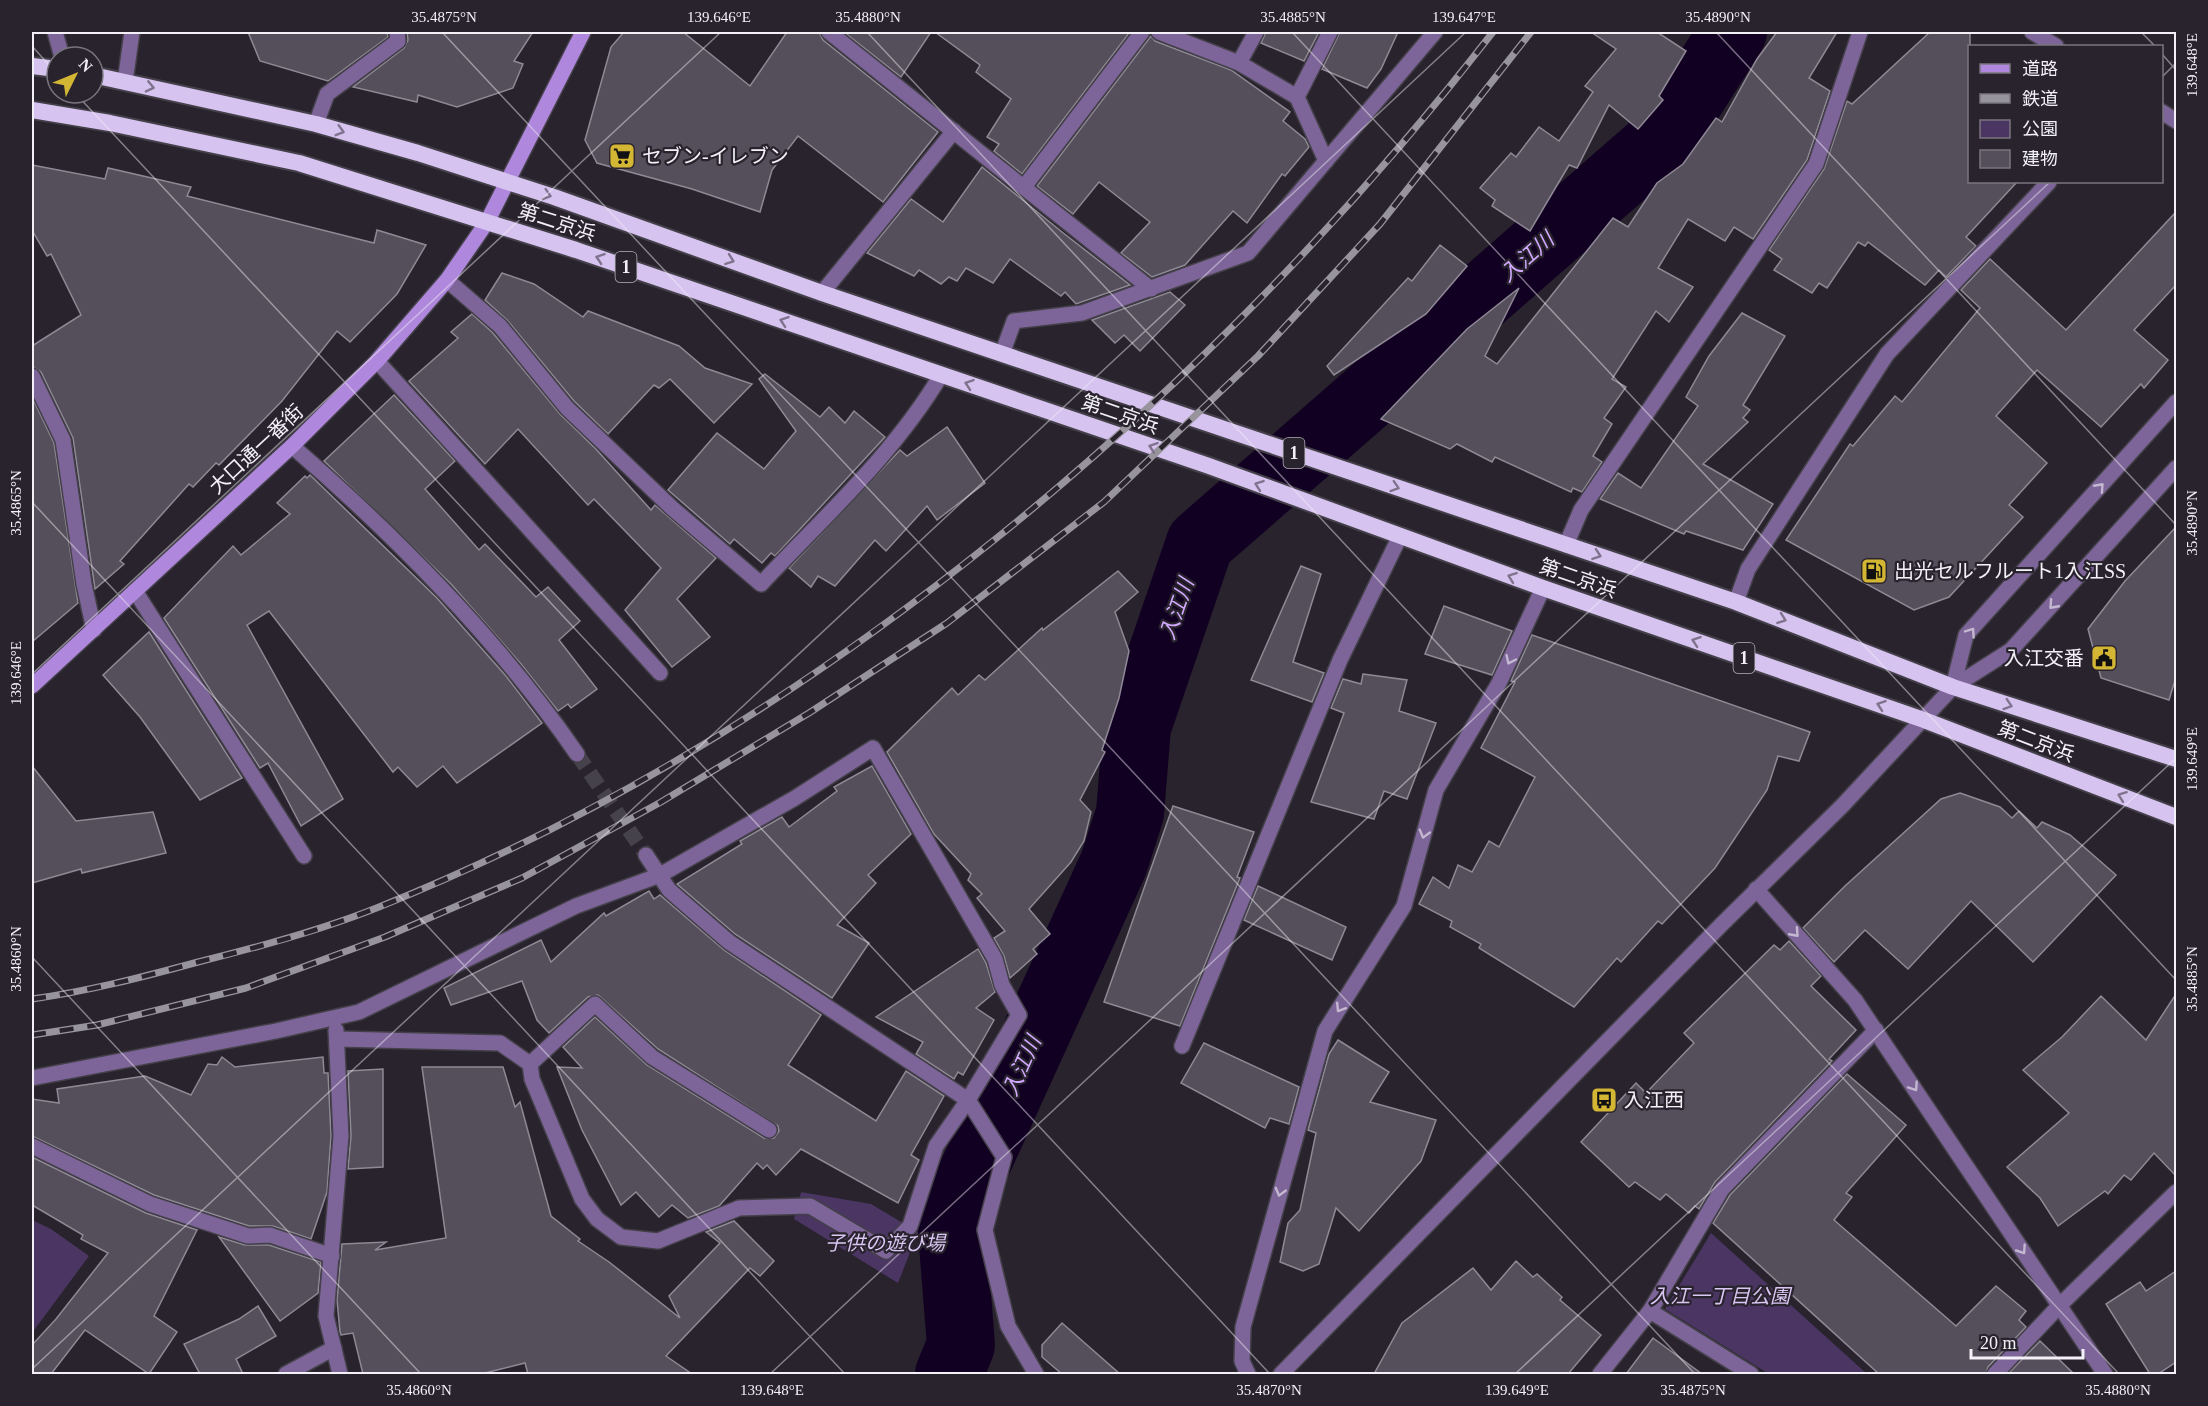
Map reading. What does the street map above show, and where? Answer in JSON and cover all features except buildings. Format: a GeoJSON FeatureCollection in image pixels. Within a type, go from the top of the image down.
{"type":"FeatureCollection","features":[{"type":"Feature","properties":{"kind":"highway","name":"第二京浜"},"geometry":{"type":"LineString","coordinates":[[105,78],[316,124],[418,153],[822,293],[1736,602],[1953,687],[2176,759]]}},
{"type":"Feature","properties":{"kind":"highway","name":"第二京浜"},"geometry":{"type":"LineString","coordinates":[[32,111],[110,123],[299,163],[487,222],[1209,466],[1543,588],[1924,720],[2176,817]]}},
{"type":"Feature","properties":{"kind":"main road","name":"大口通一番街"},"geometry":{"type":"LineString","coordinates":[[32,686],[292,446],[377,361],[447,280],[487,222],[583,32]]}},
{"type":"Feature","properties":{"kind":"street"},"geometry":{"type":"LineString","coordinates":[[125,82],[132,32]]}},
{"type":"Feature","properties":{"kind":"street"},"geometry":{"type":"LineString","coordinates":[[316,124],[327,94],[398,41],[397,32]]}},
{"type":"Feature","properties":{"kind":"street"},"geometry":{"type":"LineString","coordinates":[[829,32],[1151,289]]}},
{"type":"Feature","properties":{"kind":"street"},"geometry":{"type":"LineString","coordinates":[[1024,187],[1142,32]]}},
{"type":"Feature","properties":{"kind":"street"},"geometry":{"type":"LineString","coordinates":[[1159,32],[1239,63],[1297,97],[1326,161]]}},
{"type":"Feature","properties":{"kind":"street"},"geometry":{"type":"LineString","coordinates":[[1239,63],[1256,32]]}},
{"type":"Feature","properties":{"kind":"street"},"geometry":{"type":"LineString","coordinates":[[1297,97],[1330,32]]}},
{"type":"Feature","properties":{"kind":"street"},"geometry":{"type":"LineString","coordinates":[[1002,354],[1014,321],[1082,313],[1248,253],[1435,32]]}},
{"type":"Feature","properties":{"kind":"street"},"geometry":{"type":"LineString","coordinates":[[1566,545],[1581,510],[1816,164],[1860,32]]}},
{"type":"Feature","properties":{"kind":"street"},"geometry":{"type":"LineString","coordinates":[[2032,32],[2053,40]]}},
{"type":"Feature","properties":{"kind":"street"},"geometry":{"type":"LineString","coordinates":[[2163,113],[2176,121]]}},
{"type":"Feature","properties":{"kind":"street"},"geometry":{"type":"LineString","coordinates":[[822,293],[954,131]]}},
{"type":"Feature","properties":{"kind":"street"},"geometry":{"type":"LineString","coordinates":[[1736,602],[1748,569],[1887,354],[2048,183]]}},
{"type":"Feature","properties":{"kind":"street"},"geometry":{"type":"LineString","coordinates":[[447,280],[500,326],[567,408],[672,508],[761,584],[880,459],[924,403],[941,375]]}},
{"type":"Feature","properties":{"kind":"street"},"geometry":{"type":"LineString","coordinates":[[377,361],[660,673]]}},
{"type":"Feature","properties":{"kind":"street"},"geometry":{"type":"LineString","coordinates":[[32,376],[63,440],[84,584],[94,630]]}},
{"type":"Feature","properties":{"kind":"street"},"geometry":{"type":"LineString","coordinates":[[1953,687],[1966,635],[2176,402]]}},
{"type":"Feature","properties":{"kind":"street"},"geometry":{"type":"LineString","coordinates":[[292,446],[391,536],[472,621],[577,754]]}},
{"type":"Feature","properties":{"kind":"street"},"geometry":{"type":"LineString","coordinates":[[1281,1374],[1756,890],[1842,806],[1953,687],[2011,650],[2176,468]]}},
{"type":"Feature","properties":{"kind":"street"},"geometry":{"type":"LineString","coordinates":[[1182,1046],[1340,660],[1400,536]]}},
{"type":"Feature","properties":{"kind":"street"},"geometry":{"type":"LineString","coordinates":[[1248,1374],[1242,1361],[1243,1327],[1325,1031],[1404,906],[1436,790],[1499,683],[1543,588]]}},
{"type":"Feature","properties":{"kind":"street"},"geometry":{"type":"LineString","coordinates":[[135,591],[304,856]]}},
{"type":"Feature","properties":{"kind":"street"},"geometry":{"type":"LineString","coordinates":[[32,1078],[359,1012],[576,906],[660,875],[795,798],[873,748],[995,959],[1002,985],[1019,1016],[968,1100],[936,1146],[910,1226],[886,1251],[810,1206],[740,1208],[658,1241],[621,1237],[597,1219],[582,1199],[532,1079],[530,1064],[500,1043],[336,1039]]}},
{"type":"Feature","properties":{"kind":"street"},"geometry":{"type":"LineString","coordinates":[[646,855],[669,890],[729,942],[968,1100],[1004,1157],[985,1230],[1008,1326],[1036,1374]]}},
{"type":"Feature","properties":{"kind":"street"},"geometry":{"type":"LineString","coordinates":[[1756,890],[1855,1000],[2104,1374]]}},
{"type":"Feature","properties":{"kind":"street"},"geometry":{"type":"LineString","coordinates":[[530,1064],[595,1004],[652,1058],[769,1130]]}},
{"type":"Feature","properties":{"kind":"street"},"geometry":{"type":"LineString","coordinates":[[336,1018],[340,1136],[326,1316],[340,1374]]}},
{"type":"Feature","properties":{"kind":"street"},"geometry":{"type":"LineString","coordinates":[[1600,1374],[1650,1311],[1722,1189],[1876,1030]]}},
{"type":"Feature","properties":{"kind":"street"},"geometry":{"type":"LineString","coordinates":[[32,1146],[150,1204],[248,1236],[270,1235],[332,1256]]}},
{"type":"Feature","properties":{"kind":"street"},"geometry":{"type":"LineString","coordinates":[[1995,1374],[2059,1306],[2176,1192]]}},
{"type":"Feature","properties":{"kind":"street"},"geometry":{"type":"LineString","coordinates":[[1650,1311],[1751,1374]]}},
{"type":"Feature","properties":{"kind":"street"},"geometry":{"type":"LineString","coordinates":[[286,1374],[334,1348]]}},
{"type":"Feature","properties":{"kind":"green space","name":"子供の遊び場"},"geometry":{"type":"Polygon","coordinates":[[[801,1192],[871,1204],[918,1232],[898,1283],[794,1219],[801,1192]]]}},
{"type":"Feature","properties":{"kind":"green space"},"geometry":{"type":"Polygon","coordinates":[[[32,1220],[51,1229],[89,1256],[32,1333],[32,1220]]]}},
{"type":"Feature","properties":{"kind":"green space","name":"入江一丁目公園"},"geometry":{"type":"Polygon","coordinates":[[[1711,1233],[1867,1374],[1769,1374],[1665,1309],[1711,1233]]]}},
{"type":"Feature","properties":{"kind":"waterway","name":"入江川"},"geometry":{"type":"LineString","coordinates":[[949,1374],[961,1345],[951,1220],[1114,863],[1130,813],[1137,727],[1200,543],[1668,134],[1733,32]]}},
{"type":"Feature","properties":{"kind":"tunnel"},"geometry":{"type":"LineString","coordinates":[[577,754],[646,855]]}},
{"type":"Feature","properties":{"kind":"railway"},"geometry":{"type":"LineString","coordinates":[[32,999],[116,983],[244,950],[313,931],[379,907],[539,835],[696,749],[847,651],[992,542],[1130,424],[1260,299],[1382,167],[1493,32]]}},
{"type":"Feature","properties":{"kind":"railway"},"geometry":{"type":"LineString","coordinates":[[32,1035],[97,1025],[246,988],[385,937],[522,878],[661,802],[809,713],[947,623],[1104,502],[1258,356],[1380,224],[1531,32]]}},
{"type":"Feature","properties":{"kind":"place","name":"セブン-イレブン"},"geometry":{"type":"Point","coordinates":[622,156]}},
{"type":"Feature","properties":{"kind":"place","name":"出光セルフルート1入江SS"},"geometry":{"type":"Point","coordinates":[1874,571]}},
{"type":"Feature","properties":{"kind":"place","name":"入江交番"},"geometry":{"type":"Point","coordinates":[2104,658]}},
{"type":"Feature","properties":{"kind":"place","name":"入江西"},"geometry":{"type":"Point","coordinates":[1604,1100]}}]}
